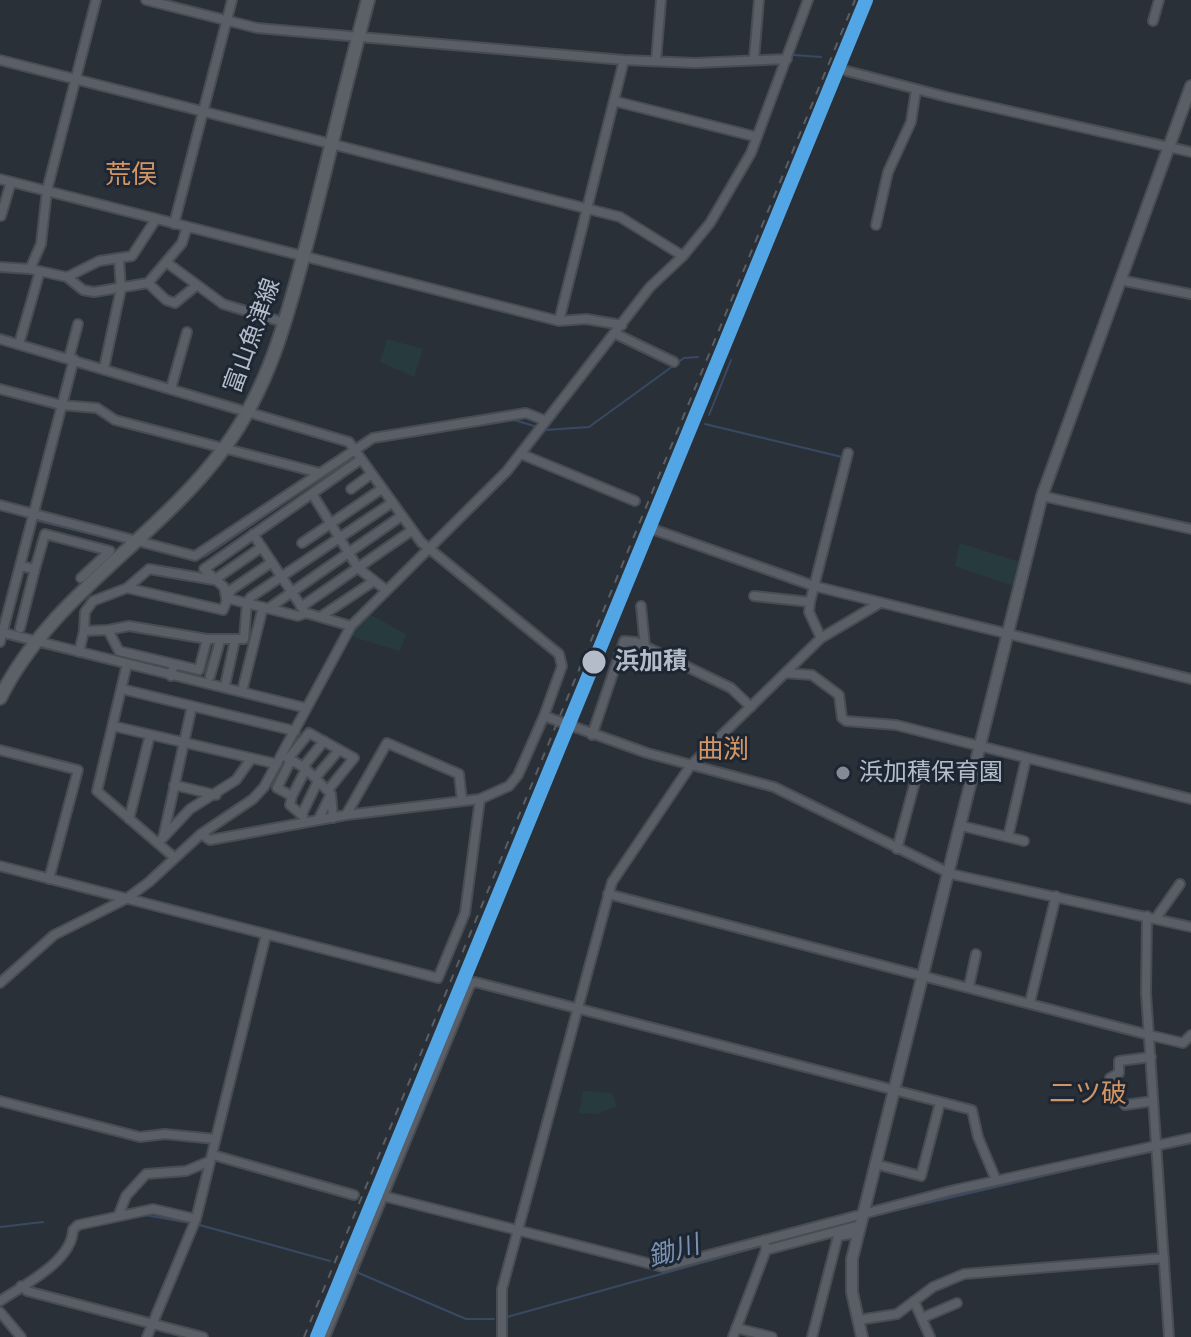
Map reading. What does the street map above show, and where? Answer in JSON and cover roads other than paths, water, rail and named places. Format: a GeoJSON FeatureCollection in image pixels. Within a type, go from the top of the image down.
{"type":"FeatureCollection","features":[{"type":"Feature","properties":{"kind":"main road","name":"富山魚津線"},"geometry":{"type":"LineString","coordinates":[[0,698],[36,642],[115,554],[138,540],[180,499],[225,448],[249,412],[286,323],[368,0]]}},
{"type":"Feature","properties":{"kind":"street"},"geometry":{"type":"LineString","coordinates":[[19,344],[41,244],[47,190],[96,0]]}},
{"type":"Feature","properties":{"kind":"street"},"geometry":{"type":"LineString","coordinates":[[146,0],[257,28],[624,60],[695,63],[787,59]]}},
{"type":"Feature","properties":{"kind":"street"},"geometry":{"type":"LineString","coordinates":[[174,224],[232,0]]}},
{"type":"Feature","properties":{"kind":"street"},"geometry":{"type":"LineString","coordinates":[[656,61],[661,0]]}},
{"type":"Feature","properties":{"kind":"street"},"geometry":{"type":"LineString","coordinates":[[754,59],[759,0]]}},
{"type":"Feature","properties":{"kind":"street"},"geometry":{"type":"LineString","coordinates":[[1153,21],[1159,0]]}},
{"type":"Feature","properties":{"kind":"street"},"geometry":{"type":"LineString","coordinates":[[292,796],[277,788],[295,731],[351,626],[521,454],[544,420],[616,334],[650,287],[683,256],[710,223],[757,137],[787,59],[804,1]]}},
{"type":"Feature","properties":{"kind":"street"},"geometry":{"type":"LineString","coordinates":[[0,60],[620,217],[683,256]]}},
{"type":"Feature","properties":{"kind":"street"},"geometry":{"type":"LineString","coordinates":[[559,321],[624,60]]}},
{"type":"Feature","properties":{"kind":"street"},"geometry":{"type":"LineString","coordinates":[[847,71],[916,90],[1191,152]]}},
{"type":"Feature","properties":{"kind":"street"},"geometry":{"type":"LineString","coordinates":[[862,1337],[852,1292],[852,1259],[951,874],[1042,496],[1191,86]]}},
{"type":"Feature","properties":{"kind":"street"},"geometry":{"type":"LineString","coordinates":[[876,225],[888,172],[911,122],[916,90]]}},
{"type":"Feature","properties":{"kind":"street"},"geometry":{"type":"LineString","coordinates":[[614,101],[757,137]]}},
{"type":"Feature","properties":{"kind":"street"},"geometry":{"type":"LineString","coordinates":[[0,179],[559,321],[586,319],[622,325]]}},
{"type":"Feature","properties":{"kind":"street"},"geometry":{"type":"LineString","coordinates":[[1,216],[11,182]]}},
{"type":"Feature","properties":{"kind":"street"},"geometry":{"type":"LineString","coordinates":[[67,277],[99,261],[132,256],[156,219]]}},
{"type":"Feature","properties":{"kind":"street"},"geometry":{"type":"LineString","coordinates":[[0,267],[67,277],[83,290],[121,289],[148,283],[182,243],[187,227]]}},
{"type":"Feature","properties":{"kind":"street"},"geometry":{"type":"LineString","coordinates":[[104,368],[121,289],[119,259]]}},
{"type":"Feature","properties":{"kind":"street"},"geometry":{"type":"LineString","coordinates":[[166,262],[231,308],[286,323]]}},
{"type":"Feature","properties":{"kind":"street"},"geometry":{"type":"LineString","coordinates":[[1120,280],[1191,294]]}},
{"type":"Feature","properties":{"kind":"street"},"geometry":{"type":"LineString","coordinates":[[148,283],[166,300],[175,303],[197,285]]}},
{"type":"Feature","properties":{"kind":"street"},"geometry":{"type":"LineString","coordinates":[[78,324],[61,405],[1,636],[306,708]]}},
{"type":"Feature","properties":{"kind":"street"},"geometry":{"type":"LineString","coordinates":[[171,388],[187,332]]}},
{"type":"Feature","properties":{"kind":"street"},"geometry":{"type":"LineString","coordinates":[[616,334],[674,362]]}},
{"type":"Feature","properties":{"kind":"street"},"geometry":{"type":"LineString","coordinates":[[0,339],[333,435],[354,449],[390,504],[429,550],[559,654],[562,666],[544,716],[518,775],[509,786],[480,799],[346,815],[210,840],[201,834]]}},
{"type":"Feature","properties":{"kind":"street"},"geometry":{"type":"LineString","coordinates":[[0,389],[61,405],[97,408],[115,420],[320,473]]}},
{"type":"Feature","properties":{"kind":"street"},"geometry":{"type":"LineString","coordinates":[[0,505],[195,556],[373,438],[514,414],[526,413],[544,420]]}},
{"type":"Feature","properties":{"kind":"street"},"geometry":{"type":"LineString","coordinates":[[821,638],[809,612],[810,602],[848,453]]}},
{"type":"Feature","properties":{"kind":"street"},"geometry":{"type":"LineString","coordinates":[[521,454],[635,501]]}},
{"type":"Feature","properties":{"kind":"street"},"geometry":{"type":"LineString","coordinates":[[226,598],[224,587],[204,569],[360,460]]}},
{"type":"Feature","properties":{"kind":"street"},"geometry":{"type":"LineString","coordinates":[[351,489],[370,475]]}},
{"type":"Feature","properties":{"kind":"street"},"geometry":{"type":"LineString","coordinates":[[302,543],[380,490]]}},
{"type":"Feature","properties":{"kind":"street"},"geometry":{"type":"LineString","coordinates":[[313,495],[358,568],[386,590]]}},
{"type":"Feature","properties":{"kind":"street"},"geometry":{"type":"LineString","coordinates":[[1042,496],[1191,529]]}},
{"type":"Feature","properties":{"kind":"street"},"geometry":{"type":"LineString","coordinates":[[84,631],[129,626],[220,641],[244,639],[247,602],[390,504]]}},
{"type":"Feature","properties":{"kind":"street"},"geometry":{"type":"LineString","coordinates":[[243,687],[266,607],[400,517]]}},
{"type":"Feature","properties":{"kind":"street"},"geometry":{"type":"LineString","coordinates":[[655,530],[814,586],[1191,679]]}},
{"type":"Feature","properties":{"kind":"street"},"geometry":{"type":"LineString","coordinates":[[226,598],[298,616],[411,531]]}},
{"type":"Feature","properties":{"kind":"street"},"geometry":{"type":"LineString","coordinates":[[20,628],[45,534],[115,554]]}},
{"type":"Feature","properties":{"kind":"street"},"geometry":{"type":"LineString","coordinates":[[253,534],[304,610],[351,626]]}},
{"type":"Feature","properties":{"kind":"street"},"geometry":{"type":"LineString","coordinates":[[79,652],[85,612],[93,601],[127,588],[149,569],[214,580],[262,547]]}},
{"type":"Feature","properties":{"kind":"street"},"geometry":{"type":"LineString","coordinates":[[81,578],[115,554]]}},
{"type":"Feature","properties":{"kind":"street"},"geometry":{"type":"LineString","coordinates":[[127,588],[223,610],[231,590],[272,562]]}},
{"type":"Feature","properties":{"kind":"street"},"geometry":{"type":"LineString","coordinates":[[20,566],[35,569]]}},
{"type":"Feature","properties":{"kind":"street"},"geometry":{"type":"LineString","coordinates":[[320,617],[374,581]]}},
{"type":"Feature","properties":{"kind":"street"},"geometry":{"type":"LineString","coordinates":[[754,596],[810,602]]}},
{"type":"Feature","properties":{"kind":"street"},"geometry":{"type":"LineString","coordinates":[[502,1337],[502,1289],[608,894],[691,765],[821,638],[880,603]]}},
{"type":"Feature","properties":{"kind":"street"},"geometry":{"type":"LineString","coordinates":[[641,606],[645,646]]}},
{"type":"Feature","properties":{"kind":"street"},"geometry":{"type":"LineString","coordinates":[[108,630],[119,651],[199,670],[207,639]]}},
{"type":"Feature","properties":{"kind":"street"},"geometry":{"type":"LineString","coordinates":[[226,681],[235,640]]}},
{"type":"Feature","properties":{"kind":"street"},"geometry":{"type":"LineString","coordinates":[[210,676],[220,641]]}},
{"type":"Feature","properties":{"kind":"street"},"geometry":{"type":"LineString","coordinates":[[592,735],[614,679],[621,645],[636,642],[731,688],[751,707]]}},
{"type":"Feature","properties":{"kind":"street"},"geometry":{"type":"LineString","coordinates":[[127,664],[97,791],[129,819],[160,840],[175,858]]}},
{"type":"Feature","properties":{"kind":"street"},"geometry":{"type":"LineString","coordinates":[[171,676],[174,664]]}},
{"type":"Feature","properties":{"kind":"street"},"geometry":{"type":"LineString","coordinates":[[785,673],[812,675],[839,695],[842,718],[846,721],[896,725],[1191,799]]}},
{"type":"Feature","properties":{"kind":"street"},"geometry":{"type":"LineString","coordinates":[[122,689],[295,731]]}},
{"type":"Feature","properties":{"kind":"street"},"geometry":{"type":"LineString","coordinates":[[160,840],[192,706]]}},
{"type":"Feature","properties":{"kind":"street"},"geometry":{"type":"LineString","coordinates":[[544,716],[592,735],[774,787],[951,874],[1191,927]]}},
{"type":"Feature","properties":{"kind":"street"},"geometry":{"type":"LineString","coordinates":[[113,726],[277,764]]}},
{"type":"Feature","properties":{"kind":"street"},"geometry":{"type":"LineString","coordinates":[[0,983],[54,935],[74,921],[126,899],[201,834],[253,799],[277,764],[287,758],[309,733],[354,758],[330,792],[318,820]]}},
{"type":"Feature","properties":{"kind":"street"},"geometry":{"type":"LineString","coordinates":[[129,819],[150,735]]}},
{"type":"Feature","properties":{"kind":"street"},"geometry":{"type":"LineString","coordinates":[[303,812],[290,805],[292,796],[305,768],[324,741]]}},
{"type":"Feature","properties":{"kind":"street"},"geometry":{"type":"LineString","coordinates":[[346,815],[387,743],[459,774],[462,801]]}},
{"type":"Feature","properties":{"kind":"street"},"geometry":{"type":"LineString","coordinates":[[0,750],[78,770],[49,879]]}},
{"type":"Feature","properties":{"kind":"street"},"geometry":{"type":"LineString","coordinates":[[304,823],[303,812],[317,779],[339,750]]}},
{"type":"Feature","properties":{"kind":"street"},"geometry":{"type":"LineString","coordinates":[[287,758],[305,768],[330,792],[333,818]]}},
{"type":"Feature","properties":{"kind":"street"},"geometry":{"type":"LineString","coordinates":[[160,840],[190,809],[236,780],[251,759]]}},
{"type":"Feature","properties":{"kind":"street"},"geometry":{"type":"LineString","coordinates":[[1008,837],[1026,759]]}},
{"type":"Feature","properties":{"kind":"street"},"geometry":{"type":"LineString","coordinates":[[897,849],[916,778]]}},
{"type":"Feature","properties":{"kind":"street"},"geometry":{"type":"LineString","coordinates":[[174,785],[216,795]]}},
{"type":"Feature","properties":{"kind":"street"},"geometry":{"type":"LineString","coordinates":[[0,866],[438,978],[465,913],[480,799]]}},
{"type":"Feature","properties":{"kind":"street"},"geometry":{"type":"LineString","coordinates":[[962,826],[1024,841]]}},
{"type":"Feature","properties":{"kind":"street"},"geometry":{"type":"LineString","coordinates":[[1169,1337],[1146,993],[1152,917],[1180,884]]}},
{"type":"Feature","properties":{"kind":"street"},"geometry":{"type":"LineString","coordinates":[[608,894],[1149,1035],[1183,1043],[1191,1035]]}},
{"type":"Feature","properties":{"kind":"street"},"geometry":{"type":"LineString","coordinates":[[1030,1002],[1056,896]]}},
{"type":"Feature","properties":{"kind":"street"},"geometry":{"type":"LineString","coordinates":[[147,1337],[194,1222],[266,935]]}},
{"type":"Feature","properties":{"kind":"street"},"geometry":{"type":"LineString","coordinates":[[969,986],[976,954]]}},
{"type":"Feature","properties":{"kind":"street"},"geometry":{"type":"LineString","coordinates":[[325,1337],[470,985],[475,982],[972,1110],[978,1137],[996,1180]]}},
{"type":"Feature","properties":{"kind":"street"},"geometry":{"type":"LineString","coordinates":[[1110,1078],[1119,1073],[1119,1061],[1151,1057]]}},
{"type":"Feature","properties":{"kind":"street"},"geometry":{"type":"LineString","coordinates":[[0,1101],[140,1137],[165,1134],[215,1139]]}},
{"type":"Feature","properties":{"kind":"street"},"geometry":{"type":"LineString","coordinates":[[1125,1105],[1153,1101]]}},
{"type":"Feature","properties":{"kind":"street"},"geometry":{"type":"LineString","coordinates":[[875,1164],[921,1176],[940,1103]]}},
{"type":"Feature","properties":{"kind":"street"},"geometry":{"type":"LineString","coordinates":[[383,1196],[663,1267],[860,1224],[996,1180],[1156,1148],[1191,1138]]}},
{"type":"Feature","properties":{"kind":"street"},"geometry":{"type":"LineString","coordinates":[[119,1214],[126,1196],[146,1174],[186,1171],[211,1158],[354,1195]]}},
{"type":"Feature","properties":{"kind":"street"},"geometry":{"type":"LineString","coordinates":[[0,1301],[64,1255],[78,1225],[153,1209],[194,1222]]}},
{"type":"Feature","properties":{"kind":"street"},"geometry":{"type":"LineString","coordinates":[[812,1337],[838,1236],[860,1224]]}},
{"type":"Feature","properties":{"kind":"street"},"geometry":{"type":"LineString","coordinates":[[765,1245],[735,1332],[772,1337]]}},
{"type":"Feature","properties":{"kind":"street"},"geometry":{"type":"LineString","coordinates":[[858,1320],[897,1314],[949,1278],[964,1274],[1164,1258]]}},
{"type":"Feature","properties":{"kind":"street"},"geometry":{"type":"LineString","coordinates":[[21,1286],[27,1291],[203,1337]]}},
{"type":"Feature","properties":{"kind":"street"},"geometry":{"type":"LineString","coordinates":[[914,1301],[930,1337]]}},
{"type":"Feature","properties":{"kind":"street"},"geometry":{"type":"LineString","coordinates":[[922,1318],[957,1303]]}},
{"type":"Feature","properties":{"kind":"street"},"geometry":{"type":"LineString","coordinates":[[0,1312],[21,1337]]}},
{"type":"Feature","properties":{"kind":"waterway"},"geometry":{"type":"LineString","coordinates":[[794,55],[821,57]]}},
{"type":"Feature","properties":{"kind":"waterway"},"geometry":{"type":"LineString","coordinates":[[841,64],[845,65]]}},
{"type":"Feature","properties":{"kind":"waterway"},"geometry":{"type":"LineString","coordinates":[[853,68],[875,74]]}},
{"type":"Feature","properties":{"kind":"waterway"},"geometry":{"type":"LineString","coordinates":[[545,430],[589,427],[684,358],[698,357]]}},
{"type":"Feature","properties":{"kind":"waterway"},"geometry":{"type":"LineString","coordinates":[[714,360],[723,358]]}},
{"type":"Feature","properties":{"kind":"waterway"},"geometry":{"type":"LineString","coordinates":[[709,415],[731,360]]}},
{"type":"Feature","properties":{"kind":"waterway"},"geometry":{"type":"LineString","coordinates":[[511,419],[534,426]]}},
{"type":"Feature","properties":{"kind":"waterway"},"geometry":{"type":"LineString","coordinates":[[373,442],[493,423]]}},
{"type":"Feature","properties":{"kind":"waterway"},"geometry":{"type":"LineString","coordinates":[[705,424],[842,457]]}},
{"type":"Feature","properties":{"kind":"waterway"},"geometry":{"type":"LineString","coordinates":[[195,559],[206,556],[352,457]]}},
{"type":"Feature","properties":{"kind":"waterway"},"geometry":{"type":"LineString","coordinates":[[0,509],[26,517]]}},
{"type":"Feature","properties":{"kind":"waterway"},"geometry":{"type":"LineString","coordinates":[[38,521],[124,542]]}},
{"type":"Feature","properties":{"kind":"waterway"},"geometry":{"type":"LineString","coordinates":[[140,546],[170,554]]}},
{"type":"Feature","properties":{"kind":"waterway","name":"鋤川"},"geometry":{"type":"LineString","coordinates":[[1161,1149],[1191,1143]]}},
{"type":"Feature","properties":{"kind":"waterway","name":"鋤川"},"geometry":{"type":"LineString","coordinates":[[876,1215],[1155,1150]]}},
{"type":"Feature","properties":{"kind":"waterway","name":"鋤川"},"geometry":{"type":"LineString","coordinates":[[145,1215],[190,1223]]}},
{"type":"Feature","properties":{"kind":"waterway","name":"鋤川"},"geometry":{"type":"LineString","coordinates":[[768,1244],[852,1221]]}},
{"type":"Feature","properties":{"kind":"waterway","name":"鋤川"},"geometry":{"type":"LineString","coordinates":[[0,1227],[43,1222]]}},
{"type":"Feature","properties":{"kind":"waterway","name":"鋤川"},"geometry":{"type":"LineString","coordinates":[[196,1224],[330,1261]]}},
{"type":"Feature","properties":{"kind":"waterway","name":"鋤川"},"geometry":{"type":"LineString","coordinates":[[507,1317],[762,1246]]}},
{"type":"Feature","properties":{"kind":"waterway","name":"鋤川"},"geometry":{"type":"LineString","coordinates":[[339,1265],[343,1266]]}},
{"type":"Feature","properties":{"kind":"waterway","name":"鋤川"},"geometry":{"type":"LineString","coordinates":[[354,1271],[466,1319],[494,1319]]}},
{"type":"Feature","properties":{"kind":"railway"},"geometry":{"type":"LineString","coordinates":[[304,1337],[855,0]]}},
{"type":"Feature","properties":{"kind":"place","name":"浜加積"},"geometry":{"type":"Point","coordinates":[594,662]}},
{"type":"Feature","properties":{"kind":"place","name":"浜加積保育園"},"geometry":{"type":"Point","coordinates":[843,773]}},
{"type":"Feature","properties":{"kind":"district","name":"荒俣"},"geometry":{"type":"Point","coordinates":[131,176]}},
{"type":"Feature","properties":{"kind":"district","name":"曲渕"},"geometry":{"type":"Point","coordinates":[723,751]}},
{"type":"Feature","properties":{"kind":"district","name":"二ツ破"},"geometry":{"type":"Point","coordinates":[1088,1095]}}]}
